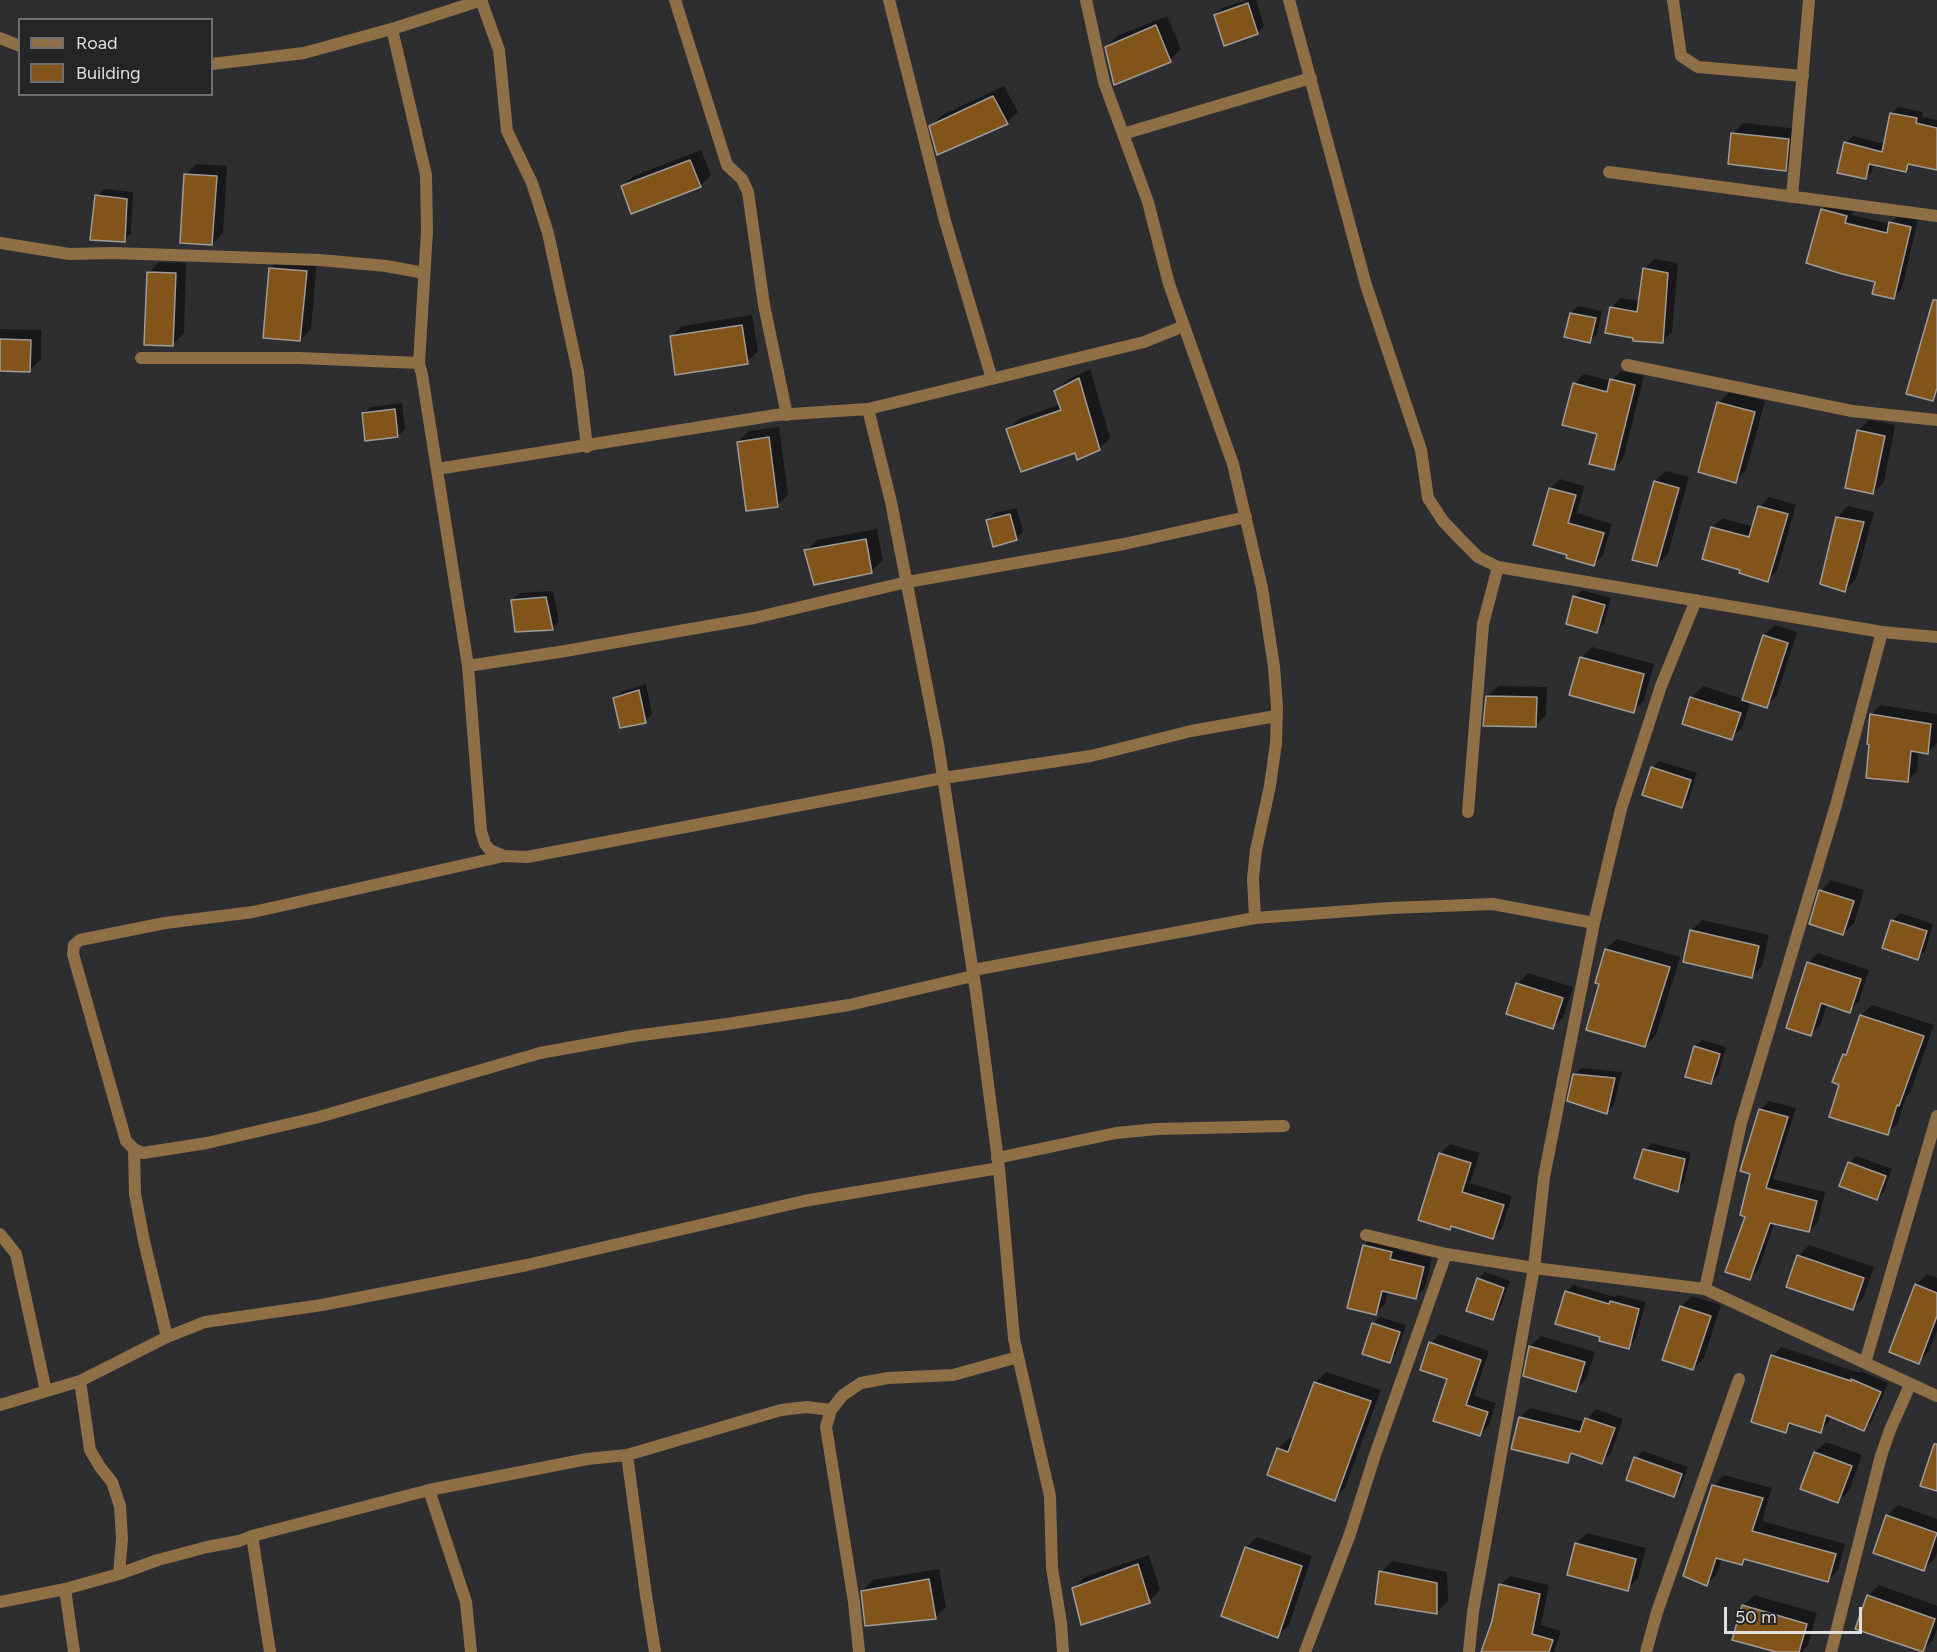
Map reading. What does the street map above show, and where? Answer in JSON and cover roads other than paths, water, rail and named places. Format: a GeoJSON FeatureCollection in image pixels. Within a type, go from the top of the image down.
{"type":"FeatureCollection","features":[{"type":"Feature","properties":{"kind":"street"},"geometry":{"type":"LineString","coordinates":[[213,64],[304,53],[482,0],[499,50],[507,131],[532,183],[548,232],[578,372],[587,447]]}},
{"type":"Feature","properties":{"kind":"street"},"geometry":{"type":"LineString","coordinates":[[675,0],[727,165],[742,179],[748,192],[764,305],[787,415]]}},
{"type":"Feature","properties":{"kind":"street"},"geometry":{"type":"LineString","coordinates":[[889,0],[945,220],[992,380]]}},
{"type":"Feature","properties":{"kind":"street"},"geometry":{"type":"LineString","coordinates":[[1086,0],[1104,82],[1148,202],[1169,284],[1233,464],[1262,588],[1274,667],[1276,743],[1270,786],[1256,850],[1253,879],[1255,918]]}},
{"type":"Feature","properties":{"kind":"street"},"geometry":{"type":"LineString","coordinates":[[1289,0],[1366,285],[1421,450],[1428,498],[1443,521],[1478,557],[1498,567],[1882,632],[1937,637]]}},
{"type":"Feature","properties":{"kind":"street"},"geometry":{"type":"LineString","coordinates":[[1672,0],[1680,56],[1698,67],[1803,76]]}},
{"type":"Feature","properties":{"kind":"street"},"geometry":{"type":"LineString","coordinates":[[1792,196],[1809,0]]}},
{"type":"Feature","properties":{"kind":"street"},"geometry":{"type":"LineString","coordinates":[[392,28],[426,175],[427,231],[419,363],[468,666],[481,831],[485,844],[490,850],[504,856]]}},
{"type":"Feature","properties":{"kind":"street"},"geometry":{"type":"LineString","coordinates":[[0,38],[18,45]]}},
{"type":"Feature","properties":{"kind":"street"},"geometry":{"type":"LineString","coordinates":[[1123,134],[1311,78]]}},
{"type":"Feature","properties":{"kind":"street"},"geometry":{"type":"LineString","coordinates":[[1609,172],[1937,216]]}},
{"type":"Feature","properties":{"kind":"street"},"geometry":{"type":"LineString","coordinates":[[0,243],[69,254],[113,253],[320,260],[386,266],[424,273]]}},
{"type":"Feature","properties":{"kind":"street"},"geometry":{"type":"LineString","coordinates":[[437,469],[787,415],[868,409],[1144,342],[1184,326]]}},
{"type":"Feature","properties":{"kind":"street"},"geometry":{"type":"LineString","coordinates":[[141,358],[299,358],[419,363]]}},
{"type":"Feature","properties":{"kind":"street"},"geometry":{"type":"LineString","coordinates":[[1627,365],[1852,411],[1937,420]]}},
{"type":"Feature","properties":{"kind":"street"},"geometry":{"type":"LineString","coordinates":[[868,409],[908,582],[944,778],[998,1163],[1014,1339],[1050,1497],[1052,1568],[1064,1652]]}},
{"type":"Feature","properties":{"kind":"street"},"geometry":{"type":"LineString","coordinates":[[468,666],[754,618],[908,582],[1124,544],[1246,517]]}},
{"type":"Feature","properties":{"kind":"street"},"geometry":{"type":"LineString","coordinates":[[1468,812],[1483,624],[1498,567]]}},
{"type":"Feature","properties":{"kind":"street"},"geometry":{"type":"LineString","coordinates":[[1469,1652],[1473,1612],[1534,1268],[1544,1176],[1594,923],[1621,809],[1661,686],[1696,600]]}},
{"type":"Feature","properties":{"kind":"street"},"geometry":{"type":"LineString","coordinates":[[1705,1289],[1741,1123],[1836,805],[1882,632]]}},
{"type":"Feature","properties":{"kind":"street"},"geometry":{"type":"LineString","coordinates":[[1276,716],[1191,730],[1091,756],[944,778],[527,857],[504,856],[254,912],[165,922],[80,940],[75,945],[73,954],[126,1141],[134,1149],[143,1153],[207,1143],[319,1117],[540,1053],[634,1035],[727,1024],[849,1005],[973,973],[1255,918],[1390,908],[1493,904],[1594,923]]}},
{"type":"Feature","properties":{"kind":"street"},"geometry":{"type":"LineString","coordinates":[[1865,1363],[1937,1116]]}},
{"type":"Feature","properties":{"kind":"street"},"geometry":{"type":"LineString","coordinates":[[0,1405],[80,1381],[167,1336],[205,1322],[356,1299],[527,1265],[804,1202],[998,1163],[1126,1132],[1157,1129],[1284,1126]]}},
{"type":"Feature","properties":{"kind":"street"},"geometry":{"type":"LineString","coordinates":[[134,1149],[135,1194],[167,1336]]}},
{"type":"Feature","properties":{"kind":"street"},"geometry":{"type":"LineString","coordinates":[[0,1234],[16,1254],[46,1391]]}},
{"type":"Feature","properties":{"kind":"street"},"geometry":{"type":"LineString","coordinates":[[1366,1235],[1446,1254],[1534,1268],[1705,1289],[1937,1396]]}},
{"type":"Feature","properties":{"kind":"street"},"geometry":{"type":"LineString","coordinates":[[1305,1652],[1350,1534],[1446,1254]]}},
{"type":"Feature","properties":{"kind":"street"},"geometry":{"type":"LineString","coordinates":[[859,1652],[854,1602],[826,1427],[831,1410],[843,1395],[861,1383],[888,1378],[953,1375],[1018,1357]]}},
{"type":"Feature","properties":{"kind":"street"},"geometry":{"type":"LineString","coordinates":[[1646,1652],[1657,1612],[1739,1379]]}},
{"type":"Feature","properties":{"kind":"street"},"geometry":{"type":"LineString","coordinates":[[80,1381],[90,1450],[112,1482],[120,1506],[122,1539],[118,1574]]}},
{"type":"Feature","properties":{"kind":"street"},"geometry":{"type":"LineString","coordinates":[[1831,1652],[1881,1456],[1910,1385]]}},
{"type":"Feature","properties":{"kind":"street"},"geometry":{"type":"LineString","coordinates":[[0,1602],[64,1589],[158,1560],[239,1541],[429,1490],[587,1459],[627,1455],[781,1410],[806,1407],[831,1410]]}},
{"type":"Feature","properties":{"kind":"street"},"geometry":{"type":"LineString","coordinates":[[627,1455],[655,1652]]}},
{"type":"Feature","properties":{"kind":"street"},"geometry":{"type":"LineString","coordinates":[[429,1490],[466,1602],[471,1652]]}},
{"type":"Feature","properties":{"kind":"street"},"geometry":{"type":"LineString","coordinates":[[252,1536],[270,1652]]}},
{"type":"Feature","properties":{"kind":"street"},"geometry":{"type":"LineString","coordinates":[[64,1589],[74,1652]]}}]}
